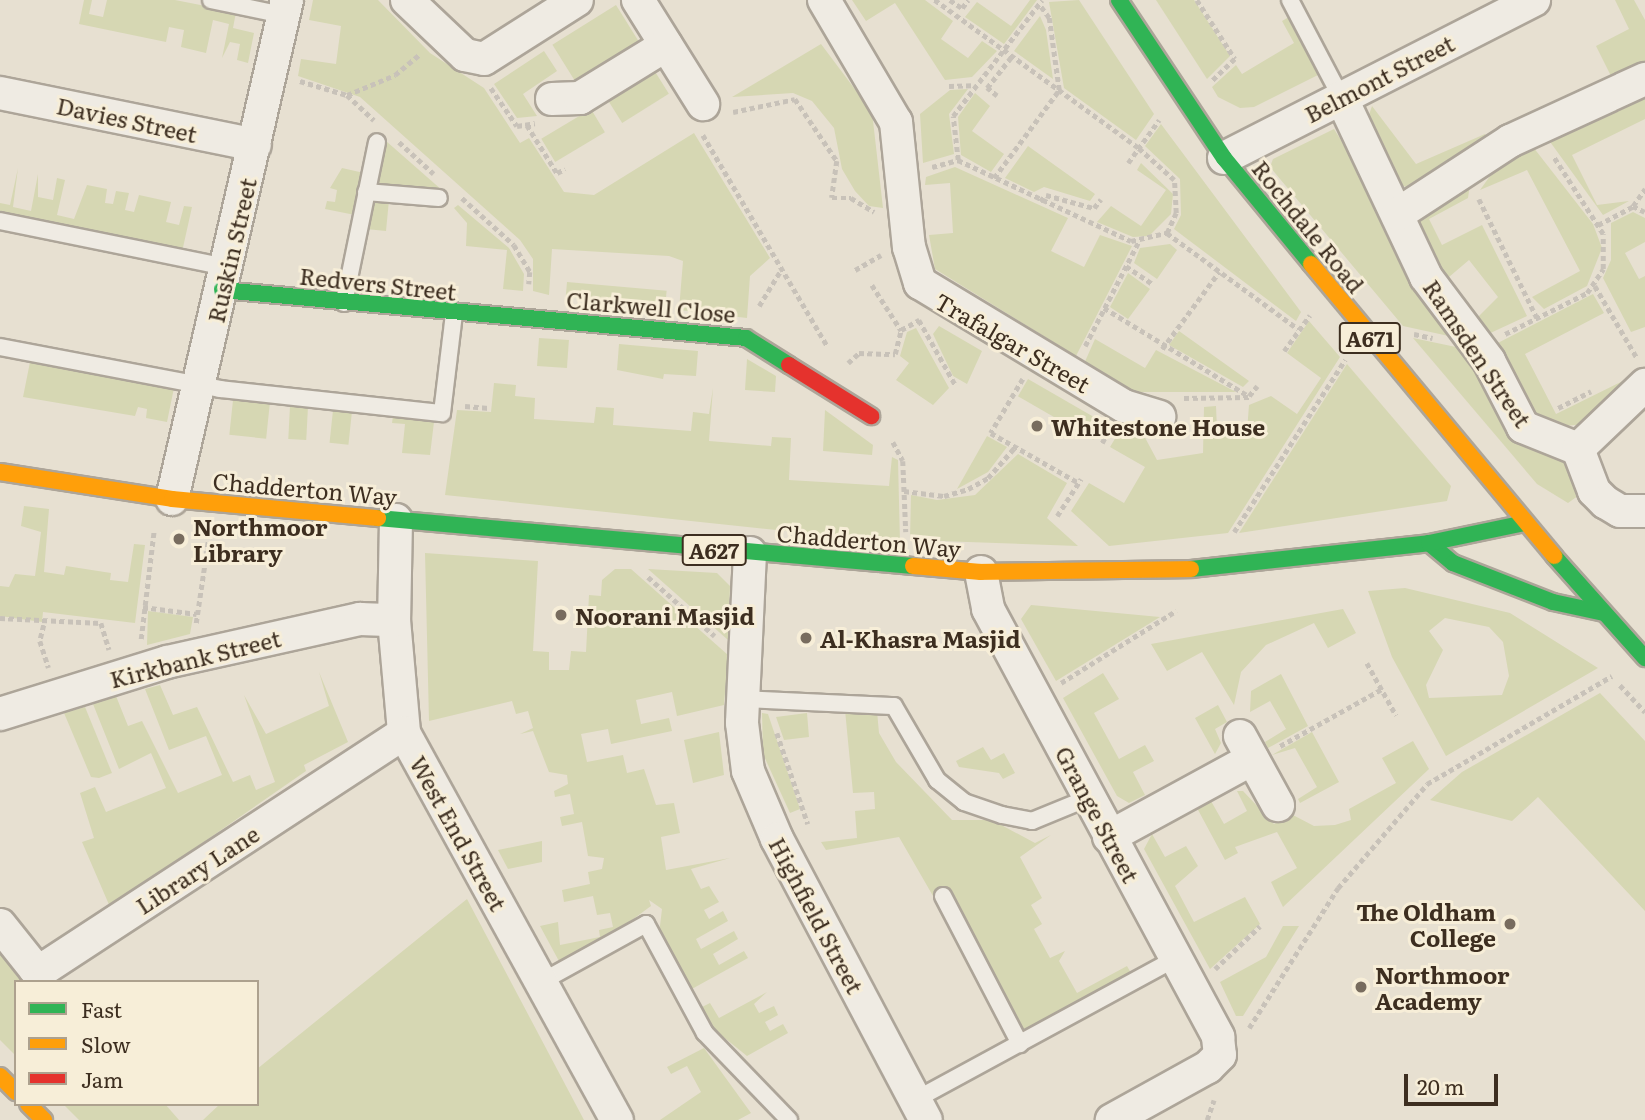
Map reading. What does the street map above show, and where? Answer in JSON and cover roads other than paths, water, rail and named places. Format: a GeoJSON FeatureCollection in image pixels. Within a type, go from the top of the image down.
{"type":"FeatureCollection","features":[{"type":"Feature","properties":{"kind":"main road","name":"Rochdale Road"},"geometry":{"type":"LineString","coordinates":[[1119,0],[1224,158],[1525,523],[1645,658]]}},
{"type":"Feature","properties":{"kind":"main road","name":"Redvers Street"},"geometry":{"type":"LineString","coordinates":[[224,279],[344,303],[454,314],[530,318]]}},
{"type":"Feature","properties":{"kind":"main road","name":"Clarkwell Close"},"geometry":{"type":"LineString","coordinates":[[530,318],[752,340],[871,416]]}},
{"type":"Feature","properties":{"kind":"main road","name":"Chadderton Way"},"geometry":{"type":"LineString","coordinates":[[0,472],[164,508],[396,520],[981,572],[1212,569],[1429,542],[1525,523]]}},
{"type":"Feature","properties":{"kind":"main road"},"geometry":{"type":"LineString","coordinates":[[1429,542],[1453,563],[1553,602],[1604,613]]}},
{"type":"Feature","properties":{"kind":"main road"},"geometry":{"type":"LineString","coordinates":[[0,1076],[14,1090]]}},
{"type":"Feature","properties":{"kind":"main road"},"geometry":{"type":"LineString","coordinates":[[30,1106],[44,1120]]}},
{"type":"Feature","properties":{"kind":"street"},"geometry":{"type":"LineString","coordinates":[[407,0],[465,55],[484,59],[577,0]]}},
{"type":"Feature","properties":{"kind":"street"},"geometry":{"type":"LineString","coordinates":[[638,0],[711,116]]}},
{"type":"Feature","properties":{"kind":"street","name":"Trafalgar Street"},"geometry":{"type":"LineString","coordinates":[[824,0],[896,122],[909,247],[920,283],[1124,406],[1170,408]]}},
{"type":"Feature","properties":{"kind":"street","name":"Belmont Street"},"geometry":{"type":"LineString","coordinates":[[1224,158],[1534,0]]}},
{"type":"Feature","properties":{"kind":"street","name":"Ruskin Street"},"geometry":{"type":"LineString","coordinates":[[164,508],[200,384],[285,7]]}},
{"type":"Feature","properties":{"kind":"street"},"geometry":{"type":"LineString","coordinates":[[546,111],[580,97],[666,46]]}},
{"type":"Feature","properties":{"kind":"street"},"geometry":{"type":"LineString","coordinates":[[1398,214],[1435,196],[1490,153],[1536,128],[1645,79]]}},
{"type":"Feature","properties":{"kind":"street","name":"Davies Street"},"geometry":{"type":"LineString","coordinates":[[0,93],[254,145]]}},
{"type":"Feature","properties":{"kind":"street","name":"Ramsden Street"},"geometry":{"type":"LineString","coordinates":[[1341,97],[1426,277],[1489,361],[1523,427],[1578,449]]}},
{"type":"Feature","properties":{"kind":"street"},"geometry":{"type":"LineString","coordinates":[[1641,376],[1578,449],[1594,491],[1605,502],[1620,511],[1645,511]]}},
{"type":"Feature","properties":{"kind":"street","name":"West End Street"},"geometry":{"type":"LineString","coordinates":[[396,520],[394,620],[404,733],[617,1120]]}},
{"type":"Feature","properties":{"kind":"street","name":"Highfield Street"},"geometry":{"type":"LineString","coordinates":[[750,553],[743,751],[761,805],[920,1110]]}},
{"type":"Feature","properties":{"kind":"street","name":"Grange Street"},"geometry":{"type":"LineString","coordinates":[[981,572],[988,610],[1218,1037],[1220,1055],[1112,1120]]}},
{"type":"Feature","properties":{"kind":"street","name":"Kirkbank Street"},"geometry":{"type":"LineString","coordinates":[[0,714],[167,662],[360,619],[394,620]]}},
{"type":"Feature","properties":{"kind":"street","name":"Library Lane"},"geometry":{"type":"LineString","coordinates":[[0,925],[35,969],[48,966],[404,733]]}},
{"type":"Feature","properties":{"kind":"street"},"geometry":{"type":"LineString","coordinates":[[1110,836],[1253,750],[1278,805]]}},
{"type":"Feature","properties":{"kind":"lane"},"geometry":{"type":"LineString","coordinates":[[211,0],[285,7]]}},
{"type":"Feature","properties":{"kind":"lane"},"geometry":{"type":"LineString","coordinates":[[1290,0],[1341,97]]}},
{"type":"Feature","properties":{"kind":"lane"},"geometry":{"type":"LineString","coordinates":[[344,303],[377,142]]}},
{"type":"Feature","properties":{"kind":"lane"},"geometry":{"type":"LineString","coordinates":[[366,192],[439,198]]}},
{"type":"Feature","properties":{"kind":"lane"},"geometry":{"type":"LineString","coordinates":[[0,221],[224,279]]}},
{"type":"Feature","properties":{"kind":"lane"},"geometry":{"type":"LineString","coordinates":[[0,347],[200,384],[442,413],[454,314]]}},
{"type":"Feature","properties":{"kind":"lane"},"geometry":{"type":"LineString","coordinates":[[743,699],[894,706],[937,780],[964,802],[1002,815],[1032,821],[1088,798]]}},
{"type":"Feature","properties":{"kind":"lane"},"geometry":{"type":"LineString","coordinates":[[943,896],[1020,1044]]}},
{"type":"Feature","properties":{"kind":"lane"},"geometry":{"type":"LineString","coordinates":[[541,982],[646,924],[705,1033],[789,1120]]}},
{"type":"Feature","properties":{"kind":"lane"},"geometry":{"type":"LineString","coordinates":[[920,1110],[1020,1044],[1176,958]]}},
{"type":"Feature","properties":{"kind":"place","name":"Whitestone House"},"geometry":{"type":"Point","coordinates":[1037,426]}},
{"type":"Feature","properties":{"kind":"place","name":"Northmoor Library"},"geometry":{"type":"Point","coordinates":[179,539]}},
{"type":"Feature","properties":{"kind":"place","name":"Noorani Masjid"},"geometry":{"type":"Point","coordinates":[561,615]}},
{"type":"Feature","properties":{"kind":"place","name":"Al-Khasra Masjid"},"geometry":{"type":"Point","coordinates":[806,638]}},
{"type":"Feature","properties":{"kind":"place","name":"The Oldham College"},"geometry":{"type":"Point","coordinates":[1510,924]}},
{"type":"Feature","properties":{"kind":"place","name":"Northmoor Academy"},"geometry":{"type":"Point","coordinates":[1361,987]}}]}
